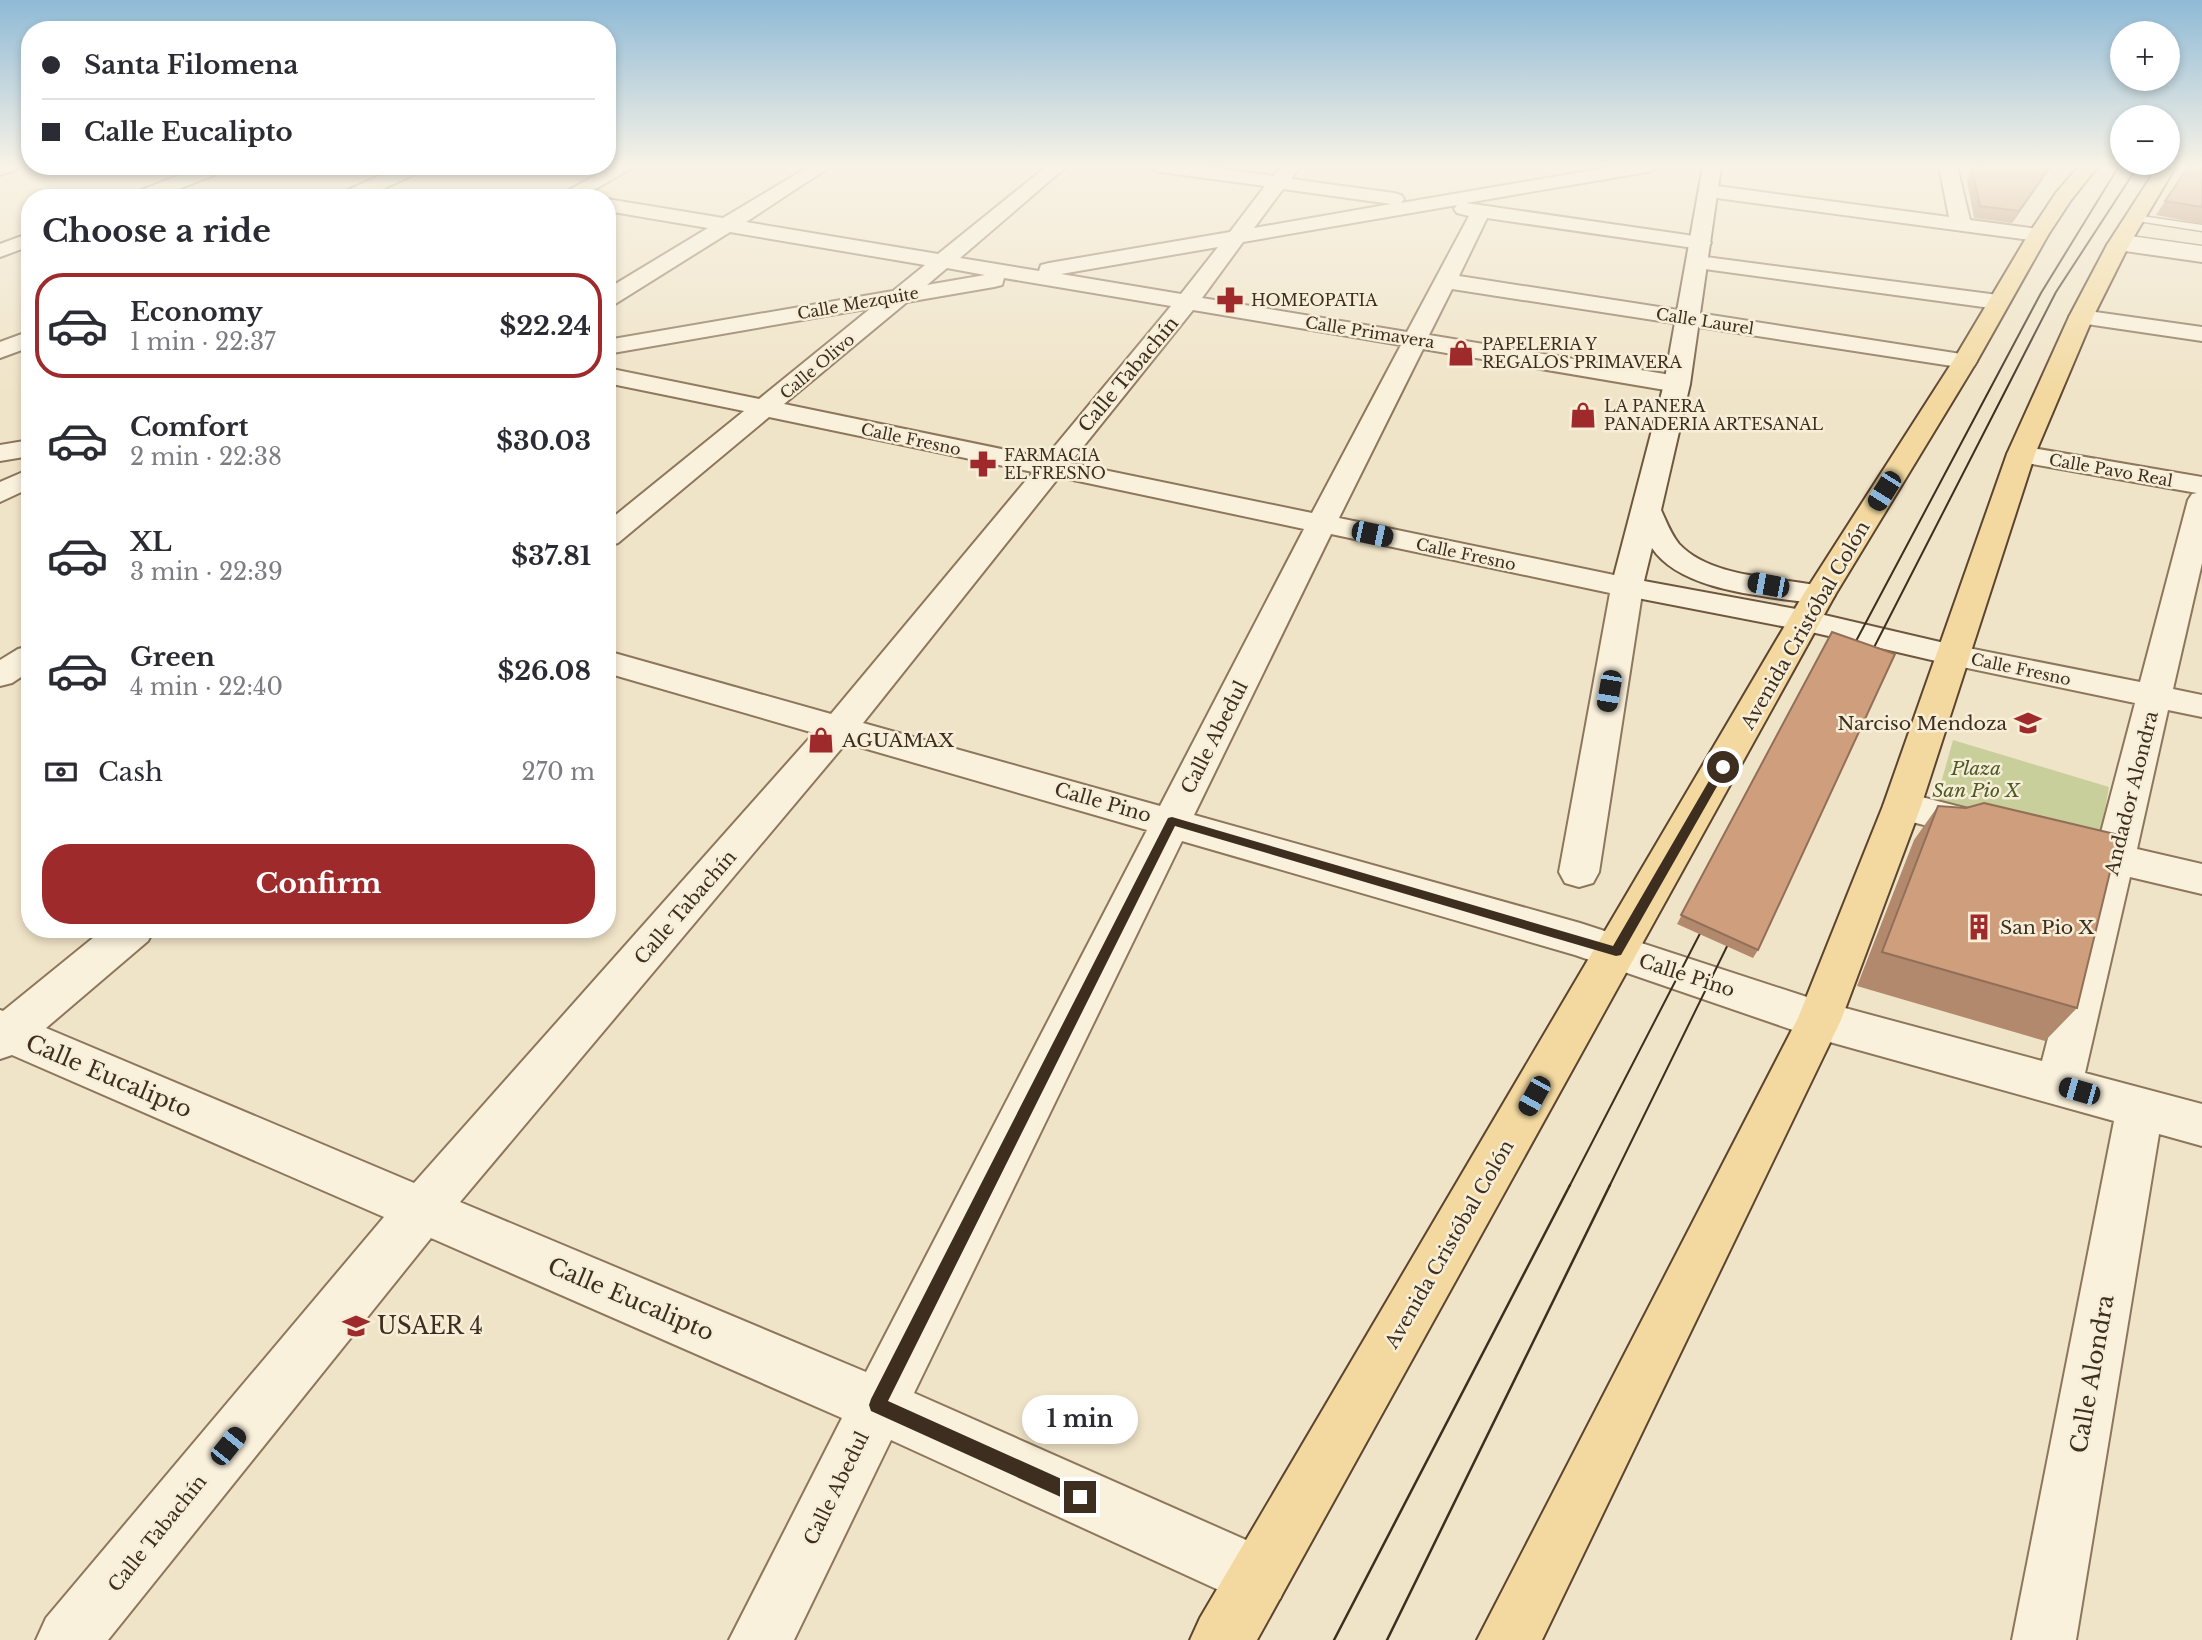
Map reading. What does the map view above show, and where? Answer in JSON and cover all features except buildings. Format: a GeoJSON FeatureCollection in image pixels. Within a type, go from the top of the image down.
{"type":"FeatureCollection","features":[{"type":"Feature","properties":{"kind":"main road","name":"Avenida Cristóbal Colón"},"geometry":{"type":"LineString","coordinates":[[1222,1640],[1813,608],[1965,361],[2034,243]]}},
{"type":"Feature","properties":{"kind":"main road"},"geometry":{"type":"LineString","coordinates":[[1510,1640],[1819,1020],[1902,806],[2021,454],[2081,317],[2120,243]]}},
{"type":"Feature","properties":{"kind":"street"},"geometry":{"type":"LineString","coordinates":[[1,250],[21,243]]}},
{"type":"Feature","properties":{"kind":"street"},"geometry":{"type":"LineString","coordinates":[[616,293],[698,243]]}},
{"type":"Feature","properties":{"kind":"street","name":"Calle Primavera"},"geometry":{"type":"LineString","coordinates":[[829,243],[1676,384]]}},
{"type":"Feature","properties":{"kind":"street","name":"Calle Olivo"},"geometry":{"type":"LineString","coordinates":[[616,530],[967,243]]}},
{"type":"Feature","properties":{"kind":"street","name":"Calle Mezquite"},"geometry":{"type":"LineString","coordinates":[[616,345],[1209,243]]}},
{"type":"Feature","properties":{"kind":"street","name":"Calle Tabachín"},"geometry":{"type":"LineString","coordinates":[[68,1640],[422,1210],[839,728],[1187,302],[1232,243]]}},
{"type":"Feature","properties":{"kind":"street","name":"Calle Abedul"},"geometry":{"type":"LineString","coordinates":[[761,1640],[877,1405],[1465,243]]}},
{"type":"Feature","properties":{"kind":"street"},"geometry":{"type":"LineString","coordinates":[[1645,243],[1998,302]]}},
{"type":"Feature","properties":{"kind":"street"},"geometry":{"type":"LineString","coordinates":[[1579,872],[1627,587],[1676,384],[1701,243]]}},
{"type":"Feature","properties":{"kind":"street"},"geometry":{"type":"LineString","coordinates":[[2155,243],[2202,256]]}},
{"type":"Feature","properties":{"kind":"street"},"geometry":{"type":"LineString","coordinates":[[1,250],[21,253]]}},
{"type":"Feature","properties":{"kind":"street","name":"Calle Laurel"},"geometry":{"type":"LineString","coordinates":[[1446,281],[1965,361]]}},
{"type":"Feature","properties":{"kind":"street"},"geometry":{"type":"LineString","coordinates":[[2081,317],[2202,334]]}},
{"type":"Feature","properties":{"kind":"street"},"geometry":{"type":"LineString","coordinates":[[0,351],[21,342]]}},
{"type":"Feature","properties":{"kind":"street","name":"Calle Fresno"},"geometry":{"type":"LineString","coordinates":[[616,377],[1627,587],[1813,608],[1953,655],[2202,706]]}},
{"type":"Feature","properties":{"kind":"street"},"geometry":{"type":"LineString","coordinates":[[0,453],[21,450]]}},
{"type":"Feature","properties":{"kind":"street","name":"Calle Pavo Real"},"geometry":{"type":"LineString","coordinates":[[2021,454],[2202,485]]}},
{"type":"Feature","properties":{"kind":"street"},"geometry":{"type":"LineString","coordinates":[[0,493],[21,482]]}},
{"type":"Feature","properties":{"kind":"street"},"geometry":{"type":"LineString","coordinates":[[0,493],[21,499]]}},
{"type":"Feature","properties":{"kind":"street","name":"Andador Alondra"},"geometry":{"type":"LineString","coordinates":[[2059,1086],[2202,500]]}},
{"type":"Feature","properties":{"kind":"street"},"geometry":{"type":"LineString","coordinates":[[1646,510],[1661,541],[1687,565],[1813,608]]}},
{"type":"Feature","properties":{"kind":"street"},"geometry":{"type":"LineString","coordinates":[[0,675],[21,662]]}},
{"type":"Feature","properties":{"kind":"street","name":"Calle Pino"},"geometry":{"type":"LineString","coordinates":[[616,665],[1172,821],[1616,951],[1819,1020],[2202,1125]]}},
{"type":"Feature","properties":{"kind":"street"},"geometry":{"type":"LineString","coordinates":[[1902,806],[2022,836]]}},
{"type":"Feature","properties":{"kind":"street"},"geometry":{"type":"LineString","coordinates":[[2062,845],[2202,879]]}},
{"type":"Feature","properties":{"kind":"street"},"geometry":{"type":"LineString","coordinates":[[3,1034],[122,938]]}},
{"type":"Feature","properties":{"kind":"street","name":"Calle Eucalipto"},"geometry":{"type":"LineString","coordinates":[[3,1034],[877,1405],[1258,1577]]}},
{"type":"Feature","properties":{"kind":"street","name":"Calle Alondra"},"geometry":{"type":"LineString","coordinates":[[2044,1640],[2140,1108]]}},
{"type":"Feature","properties":{"kind":"lane"},"geometry":{"type":"LineString","coordinates":[[2169,243],[2202,249]]}},
{"type":"Feature","properties":{"kind":"green space","name":"Plaza San Pio X"},"geometry":{"type":"Polygon","coordinates":[[[1953,740],[2109,787],[2099,842],[1936,801],[1953,740]]]}},
{"type":"Feature","properties":{"kind":"tram line"},"geometry":{"type":"LineString","coordinates":[[1847,658],[2041,293],[2072,243]]}},
{"type":"Feature","properties":{"kind":"tram line"},"geometry":{"type":"LineString","coordinates":[[1866,663],[2056,292],[2088,243]]}},
{"type":"Feature","properties":{"kind":"tram line"},"geometry":{"type":"LineString","coordinates":[[1569,1187],[1708,918]]}},
{"type":"Feature","properties":{"kind":"tram line"},"geometry":{"type":"LineString","coordinates":[[1609,1187],[1735,930]]}},
{"type":"Feature","properties":{"kind":"tram line"},"geometry":{"type":"LineString","coordinates":[[1334,1640],[1570,1185]]}},
{"type":"Feature","properties":{"kind":"tram line"},"geometry":{"type":"LineString","coordinates":[[1387,1640],[1610,1185]]}},
{"type":"Feature","properties":{"kind":"place","name":"HOMEOPATIA"},"geometry":{"type":"Point","coordinates":[1230,300]}},
{"type":"Feature","properties":{"kind":"place","name":"PAPELERIA Y REGALOS PRIMAVERA"},"geometry":{"type":"Point","coordinates":[1461,353]}},
{"type":"Feature","properties":{"kind":"place","name":"LA PANERA PANADERIA ARTESANAL"},"geometry":{"type":"Point","coordinates":[1583,415]}},
{"type":"Feature","properties":{"kind":"place","name":"FARMACIA EL FRESNO"},"geometry":{"type":"Point","coordinates":[983,464]}},
{"type":"Feature","properties":{"kind":"place","name":"Narciso Mendoza"},"geometry":{"type":"Point","coordinates":[2028,723]}},
{"type":"Feature","properties":{"kind":"place","name":"AGUAMAX"},"geometry":{"type":"Point","coordinates":[821,740]}},
{"type":"Feature","properties":{"kind":"place","name":"San Pio X"},"geometry":{"type":"Point","coordinates":[1979,927]}},
{"type":"Feature","properties":{"kind":"place","name":"USAER 4"},"geometry":{"type":"Point","coordinates":[356,1326]}},
{"type":"Feature","properties":{"kind":"route"},"geometry":{"type":"LineString","coordinates":[[1080,1497],[877,1405],[1172,821],[1616,951],[1723,767]]}}]}
